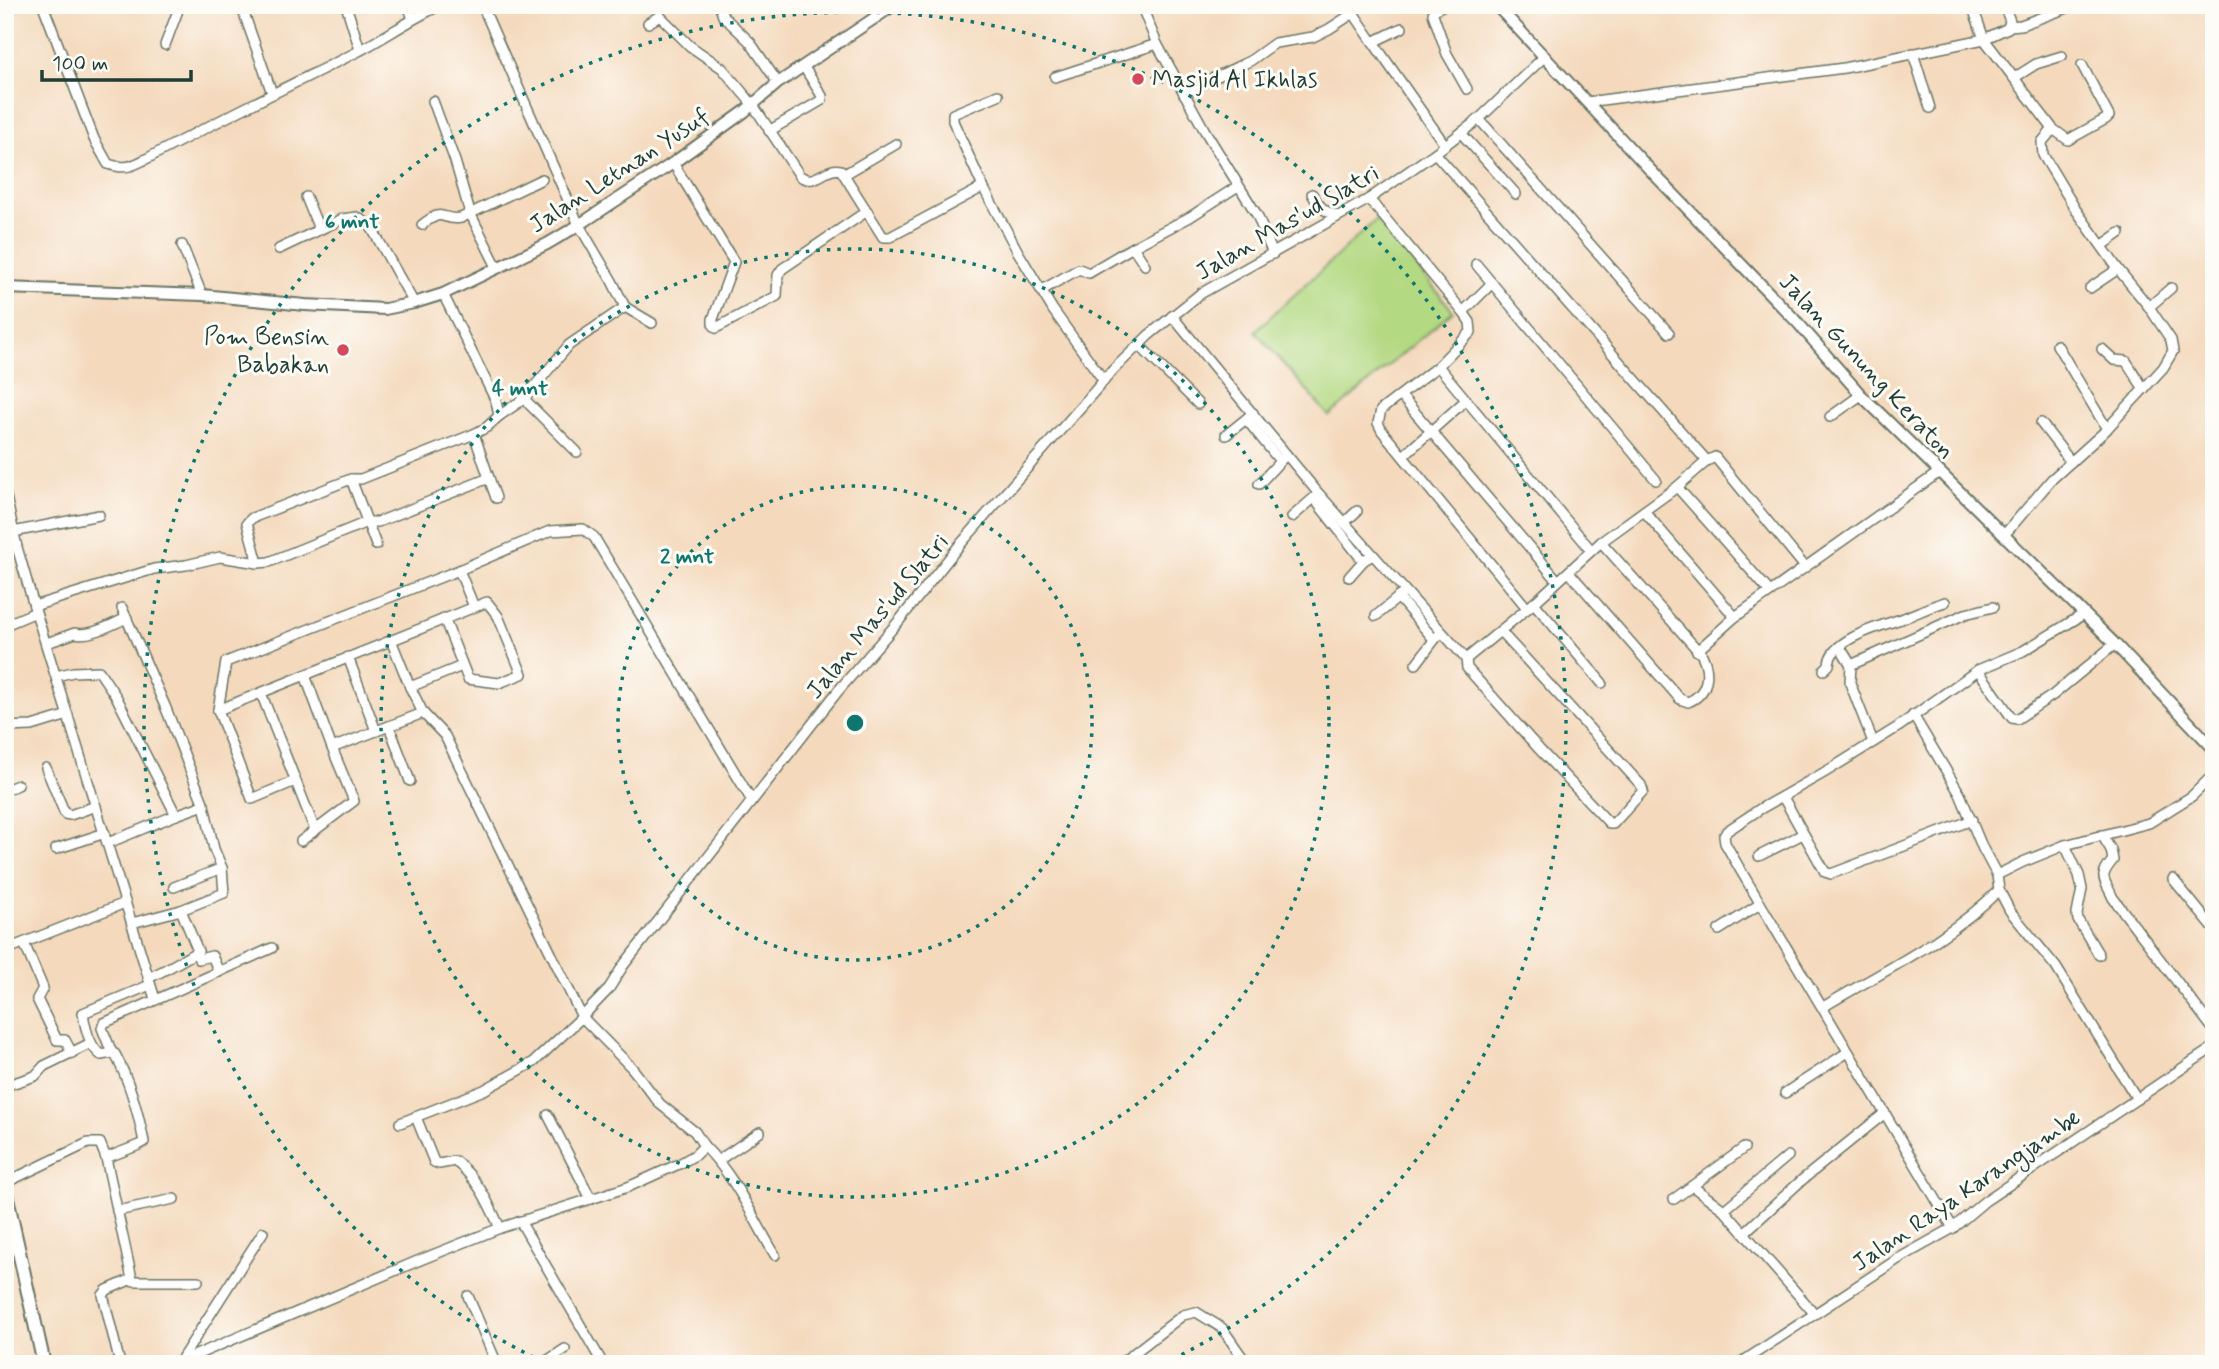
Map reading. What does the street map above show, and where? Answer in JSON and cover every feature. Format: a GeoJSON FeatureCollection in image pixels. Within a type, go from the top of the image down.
{"type":"FeatureCollection","features":[{"type":"Feature","properties":{"kind":"main road"},"geometry":{"type":"LineString","coordinates":[[5,1189],[44,1364]]}},
{"type":"Feature","properties":{"kind":"street"},"geometry":{"type":"LineString","coordinates":[[43,5],[94,139],[108,164],[120,168],[132,166],[360,50],[441,5]]}},
{"type":"Feature","properties":{"kind":"street"},"geometry":{"type":"LineString","coordinates":[[165,45],[180,5]]}},
{"type":"Feature","properties":{"kind":"street"},"geometry":{"type":"LineString","coordinates":[[241,5],[272,93]]}},
{"type":"Feature","properties":{"kind":"street"},"geometry":{"type":"LineString","coordinates":[[346,5],[360,50]]}},
{"type":"Feature","properties":{"kind":"street"},"geometry":{"type":"LineString","coordinates":[[408,5],[413,19]]}},
{"type":"Feature","properties":{"kind":"street"},"geometry":{"type":"LineString","coordinates":[[482,5],[579,225],[625,307],[652,323]]}},
{"type":"Feature","properties":{"kind":"street"},"geometry":{"type":"LineString","coordinates":[[724,5],[721,10],[723,16],[750,42],[779,83]]}},
{"type":"Feature","properties":{"kind":"street","name":"Jalan Letnan Yusuf"},"geometry":{"type":"LineString","coordinates":[[5,288],[202,295],[305,305],[385,309],[443,294],[547,244],[579,225],[673,163],[779,83],[894,5]]}},
{"type":"Feature","properties":{"kind":"street"},"geometry":{"type":"LineString","coordinates":[[1141,5],[1157,44],[1257,215],[1273,254]]}},
{"type":"Feature","properties":{"kind":"street"},"geometry":{"type":"LineString","coordinates":[[1444,5],[1434,10],[1433,14],[1447,54],[1467,89]]}},
{"type":"Feature","properties":{"kind":"street","name":"Jalan Gunung Keraton"},"geometry":{"type":"LineString","coordinates":[[1496,5],[1798,323],[1861,395],[2115,644],[2214,749]]}},
{"type":"Feature","properties":{"kind":"street"},"geometry":{"type":"LineString","coordinates":[[1972,5],[1984,38],[2053,129],[2068,140],[2109,116],[2082,65]]}},
{"type":"Feature","properties":{"kind":"street"},"geometry":{"type":"LineString","coordinates":[[2004,5],[2010,21],[2009,26]]}},
{"type":"Feature","properties":{"kind":"street"},"geometry":{"type":"LineString","coordinates":[[1587,102],[1844,68],[1984,38],[2009,26],[2021,25],[2067,8]]}},
{"type":"Feature","properties":{"kind":"street"},"geometry":{"type":"LineString","coordinates":[[1184,94],[1250,61],[1275,43],[1312,37],[1329,30],[1350,9],[1445,145]]}},
{"type":"Feature","properties":{"kind":"street"},"geometry":{"type":"LineString","coordinates":[[648,23],[657,16],[662,17],[690,46],[722,68],[753,105],[803,178],[814,179],[836,168],[841,170],[883,237],[890,237],[983,187]]}},
{"type":"Feature","properties":{"kind":"street"},"geometry":{"type":"LineString","coordinates":[[1373,42],[1402,28]]}},
{"type":"Feature","properties":{"kind":"street"},"geometry":{"type":"LineString","coordinates":[[1055,76],[1157,44]]}},
{"type":"Feature","properties":{"kind":"street"},"geometry":{"type":"LineString","coordinates":[[1913,53],[1930,108]]}},
{"type":"Feature","properties":{"kind":"street","name":"Jalan Mas'ud Slatri"},"geometry":{"type":"LineString","coordinates":[[400,1123],[484,1090],[534,1062],[608,990],[623,966],[838,691],[900,621],[958,547],[1139,345],[1200,294],[1368,199],[1435,153],[1479,119],[1545,56]]}},
{"type":"Feature","properties":{"kind":"street"},"geometry":{"type":"LineString","coordinates":[[2014,78],[2036,64],[2062,56]]}},
{"type":"Feature","properties":{"kind":"street"},"geometry":{"type":"LineString","coordinates":[[769,131],[822,100],[804,67]]}},
{"type":"Feature","properties":{"kind":"street"},"geometry":{"type":"LineString","coordinates":[[998,95],[953,114],[953,121],[983,187],[1018,252],[1076,343],[1104,381]]}},
{"type":"Feature","properties":{"kind":"street"},"geometry":{"type":"LineString","coordinates":[[433,101],[470,213],[497,267]]}},
{"type":"Feature","properties":{"kind":"street"},"geometry":{"type":"LineString","coordinates":[[1479,119],[1669,333]]}},
{"type":"Feature","properties":{"kind":"street"},"geometry":{"type":"LineString","coordinates":[[2004,534],[2052,479],[2107,429],[2144,389],[2163,368],[2173,351],[2171,340],[2076,210],[2043,155],[2042,142],[2053,129]]}},
{"type":"Feature","properties":{"kind":"street"},"geometry":{"type":"LineString","coordinates":[[1461,133],[1516,194]]}},
{"type":"Feature","properties":{"kind":"street"},"geometry":{"type":"LineString","coordinates":[[845,174],[896,144]]}},
{"type":"Feature","properties":{"kind":"street"},"geometry":{"type":"LineString","coordinates":[[1435,153],[1707,461]]}},
{"type":"Feature","properties":{"kind":"street"},"geometry":{"type":"LineString","coordinates":[[673,163],[734,264],[713,319],[716,328],[777,296],[778,275],[782,269],[867,211]]}},
{"type":"Feature","properties":{"kind":"street"},"geometry":{"type":"LineString","coordinates":[[422,225],[442,214],[455,220],[542,179]]}},
{"type":"Feature","properties":{"kind":"street"},"geometry":{"type":"LineString","coordinates":[[1042,290],[1079,269],[1090,273],[1190,217],[1238,186]]}},
{"type":"Feature","properties":{"kind":"street"},"geometry":{"type":"LineString","coordinates":[[1312,194],[1321,209],[1338,216]]}},
{"type":"Feature","properties":{"kind":"street"},"geometry":{"type":"LineString","coordinates":[[306,197],[319,229]]}},
{"type":"Feature","properties":{"kind":"street"},"geometry":{"type":"LineString","coordinates":[[1368,199],[1463,312],[1470,322],[1471,332],[1438,366],[1381,410],[1378,423],[1531,606],[1602,683]]}},
{"type":"Feature","properties":{"kind":"street"},"geometry":{"type":"LineString","coordinates":[[279,249],[352,216],[370,225],[414,303]]}},
{"type":"Feature","properties":{"kind":"street"},"geometry":{"type":"LineString","coordinates":[[2103,245],[2120,233]]}},
{"type":"Feature","properties":{"kind":"street"},"geometry":{"type":"LineString","coordinates":[[182,245],[202,295]]}},
{"type":"Feature","properties":{"kind":"street"},"geometry":{"type":"LineString","coordinates":[[1133,247],[1145,265]]}},
{"type":"Feature","properties":{"kind":"street"},"geometry":{"type":"LineString","coordinates":[[1476,264],[1656,480]]}},
{"type":"Feature","properties":{"kind":"street"},"geometry":{"type":"LineString","coordinates":[[2090,288],[2118,269]]}},
{"type":"Feature","properties":{"kind":"street"},"geometry":{"type":"LineString","coordinates":[[1463,312],[1492,283]]}},
{"type":"Feature","properties":{"kind":"street"},"geometry":{"type":"LineString","coordinates":[[2149,307],[2171,288]]}},
{"type":"Feature","properties":{"kind":"street"},"geometry":{"type":"LineString","coordinates":[[443,294],[496,401],[499,416]]}},
{"type":"Feature","properties":{"kind":"street"},"geometry":{"type":"LineString","coordinates":[[258,563],[247,523],[250,519],[351,478],[362,479],[487,427],[524,400],[569,345],[625,307]]}},
{"type":"Feature","properties":{"kind":"street"},"geometry":{"type":"LineString","coordinates":[[1172,316],[1284,457],[1317,496],[1345,523],[1368,558]]}},
{"type":"Feature","properties":{"kind":"street"},"geometry":{"type":"LineString","coordinates":[[1139,345],[1198,404]]}},
{"type":"Feature","properties":{"kind":"street"},"geometry":{"type":"LineString","coordinates":[[2057,345],[2107,429]]}},
{"type":"Feature","properties":{"kind":"street"},"geometry":{"type":"LineString","coordinates":[[2102,349],[2112,359],[2126,360],[2144,389]]}},
{"type":"Feature","properties":{"kind":"street"},"geometry":{"type":"LineString","coordinates":[[1438,366],[1591,550]]}},
{"type":"Feature","properties":{"kind":"street"},"geometry":{"type":"LineString","coordinates":[[1830,417],[1861,395]]}},
{"type":"Feature","properties":{"kind":"street"},"geometry":{"type":"LineString","coordinates":[[1401,396],[1558,581]]}},
{"type":"Feature","properties":{"kind":"street"},"geometry":{"type":"LineString","coordinates":[[524,400],[577,452]]}},
{"type":"Feature","properties":{"kind":"street"},"geometry":{"type":"LineString","coordinates":[[1403,456],[1466,400]]}},
{"type":"Feature","properties":{"kind":"street"},"geometry":{"type":"LineString","coordinates":[[1226,435],[1250,416]]}},
{"type":"Feature","properties":{"kind":"street"},"geometry":{"type":"LineString","coordinates":[[2041,423],[2071,462]]}},
{"type":"Feature","properties":{"kind":"street"},"geometry":{"type":"LineString","coordinates":[[474,434],[496,498]]}},
{"type":"Feature","properties":{"kind":"street"},"geometry":{"type":"LineString","coordinates":[[1259,484],[1284,457]]}},
{"type":"Feature","properties":{"kind":"street"},"geometry":{"type":"LineString","coordinates":[[1465,659],[1501,632],[1591,550],[1715,457],[1805,567]]}},
{"type":"Feature","properties":{"kind":"street"},"geometry":{"type":"LineString","coordinates":[[1697,651],[1735,617],[1938,473]]}},
{"type":"Feature","properties":{"kind":"street"},"geometry":{"type":"LineString","coordinates":[[351,478],[376,545]]}},
{"type":"Feature","properties":{"kind":"street"},"geometry":{"type":"LineString","coordinates":[[5,625],[35,609],[154,569],[220,557],[258,563],[274,561],[367,522],[378,522],[489,478]]}},
{"type":"Feature","properties":{"kind":"street"},"geometry":{"type":"LineString","coordinates":[[1677,487],[1770,592]]}},
{"type":"Feature","properties":{"kind":"street"},"geometry":{"type":"LineString","coordinates":[[5,492],[13,532],[35,609],[155,999]]}},
{"type":"Feature","properties":{"kind":"street"},"geometry":{"type":"LineString","coordinates":[[1292,517],[1317,496]]}},
{"type":"Feature","properties":{"kind":"street"},"geometry":{"type":"LineString","coordinates":[[1317,496],[1323,511],[1438,636],[1465,659],[1467,668],[1539,749],[1610,824],[1613,824],[1643,791],[1641,785],[1501,632]]}},
{"type":"Feature","properties":{"kind":"street"},"geometry":{"type":"LineString","coordinates":[[1345,523],[1357,511]]}},
{"type":"Feature","properties":{"kind":"street"},"geometry":{"type":"LineString","coordinates":[[1644,511],[1735,617]]}},
{"type":"Feature","properties":{"kind":"street"},"geometry":{"type":"LineString","coordinates":[[13,532],[99,515]]}},
{"type":"Feature","properties":{"kind":"street"},"geometry":{"type":"LineString","coordinates":[[295,781],[252,799],[218,710],[226,662],[550,531],[583,529],[594,537],[752,801]]}},
{"type":"Feature","properties":{"kind":"street"},"geometry":{"type":"LineString","coordinates":[[1569,572],[1685,702],[1691,702],[1699,696],[1707,680],[1704,660],[1601,542]]}},
{"type":"Feature","properties":{"kind":"street"},"geometry":{"type":"LineString","coordinates":[[1349,577],[1368,558]]}},
{"type":"Feature","properties":{"kind":"street"},"geometry":{"type":"LineString","coordinates":[[459,570],[474,607]]}},
{"type":"Feature","properties":{"kind":"street"},"geometry":{"type":"LineString","coordinates":[[1376,616],[1401,594]]}},
{"type":"Feature","properties":{"kind":"street"},"geometry":{"type":"LineString","coordinates":[[218,710],[444,618],[486,602],[498,616],[522,674],[499,683],[468,679],[444,618]]}},
{"type":"Feature","properties":{"kind":"street"},"geometry":{"type":"LineString","coordinates":[[1824,670],[1829,665],[1832,654],[1860,633],[1945,602]]}},
{"type":"Feature","properties":{"kind":"street"},"geometry":{"type":"LineString","coordinates":[[1851,666],[1965,614],[1993,607]]}},
{"type":"Feature","properties":{"kind":"street"},"geometry":{"type":"LineString","coordinates":[[122,608],[204,805],[214,849],[222,868],[223,895],[132,923]]}},
{"type":"Feature","properties":{"kind":"street"},"geometry":{"type":"LineString","coordinates":[[1953,1228],[1760,904],[1725,843],[1724,836],[1727,831],[1760,809],[1872,742],[1978,670],[2023,651],[2084,614]]}},
{"type":"Feature","properties":{"kind":"street"},"geometry":{"type":"LineString","coordinates":[[47,643],[75,633],[80,635],[92,632],[127,618]]}},
{"type":"Feature","properties":{"kind":"street"},"geometry":{"type":"LineString","coordinates":[[1416,664],[1438,636]]}},
{"type":"Feature","properties":{"kind":"street"},"geometry":{"type":"LineString","coordinates":[[391,640],[423,713],[445,736],[582,1017],[632,1068],[660,1104],[695,1132],[704,1146],[719,1160],[775,1255]]}},
{"type":"Feature","properties":{"kind":"street"},"geometry":{"type":"LineString","coordinates":[[1978,670],[2012,718],[2017,719],[2053,695],[2115,644]]}},
{"type":"Feature","properties":{"kind":"street"},"geometry":{"type":"LineString","coordinates":[[1840,648],[1851,666],[1850,683],[1872,742]]}},
{"type":"Feature","properties":{"kind":"street"},"geometry":{"type":"LineString","coordinates":[[348,657],[376,731]]}},
{"type":"Feature","properties":{"kind":"street"},"geometry":{"type":"LineString","coordinates":[[410,687],[462,666]]}},
{"type":"Feature","properties":{"kind":"street"},"geometry":{"type":"LineString","coordinates":[[56,676],[99,671],[130,723],[176,815]]}},
{"type":"Feature","properties":{"kind":"street"},"geometry":{"type":"LineString","coordinates":[[300,841],[354,801],[304,676]]}},
{"type":"Feature","properties":{"kind":"street"},"geometry":{"type":"LineString","coordinates":[[261,693],[315,830]]}},
{"type":"Feature","properties":{"kind":"street"},"geometry":{"type":"LineString","coordinates":[[332,748],[423,713]]}},
{"type":"Feature","properties":{"kind":"street"},"geometry":{"type":"LineString","coordinates":[[5,727],[33,726],[68,715]]}},
{"type":"Feature","properties":{"kind":"street"},"geometry":{"type":"LineString","coordinates":[[1913,715],[1972,820],[2010,911],[2056,967],[2137,1100]]}},
{"type":"Feature","properties":{"kind":"street"},"geometry":{"type":"LineString","coordinates":[[389,726],[410,781]]}},
{"type":"Feature","properties":{"kind":"street"},"geometry":{"type":"LineString","coordinates":[[46,768],[65,814],[70,815],[96,806]]}},
{"type":"Feature","properties":{"kind":"street"},"geometry":{"type":"LineString","coordinates":[[1997,875],[2065,845],[2149,823],[2192,796],[2214,774]]}},
{"type":"Feature","properties":{"kind":"street"},"geometry":{"type":"LineString","coordinates":[[5,790],[18,785]]}},
{"type":"Feature","properties":{"kind":"street"},"geometry":{"type":"LineString","coordinates":[[1783,797],[1825,872],[1831,874],[1972,820]]}},
{"type":"Feature","properties":{"kind":"street"},"geometry":{"type":"LineString","coordinates":[[56,849],[106,838],[204,805]]}},
{"type":"Feature","properties":{"kind":"street"},"geometry":{"type":"LineString","coordinates":[[1759,856],[1803,834]]}},
{"type":"Feature","properties":{"kind":"street"},"geometry":{"type":"LineString","coordinates":[[2102,835],[2113,860],[2104,870],[2103,876],[2113,898],[2214,1030]]}},
{"type":"Feature","properties":{"kind":"street"},"geometry":{"type":"LineString","coordinates":[[2065,845],[2079,875],[2082,889],[2078,920],[2099,955]]}},
{"type":"Feature","properties":{"kind":"street"},"geometry":{"type":"LineString","coordinates":[[174,887],[222,868]]}},
{"type":"Feature","properties":{"kind":"street"},"geometry":{"type":"LineString","coordinates":[[2173,879],[2214,929]]}},
{"type":"Feature","properties":{"kind":"street"},"geometry":{"type":"LineString","coordinates":[[1823,1007],[1957,927],[1999,890]]}},
{"type":"Feature","properties":{"kind":"street"},"geometry":{"type":"LineString","coordinates":[[5,950],[125,903]]}},
{"type":"Feature","properties":{"kind":"street"},"geometry":{"type":"LineString","coordinates":[[1719,930],[1760,904]]}},
{"type":"Feature","properties":{"kind":"street"},"geometry":{"type":"LineString","coordinates":[[181,910],[198,948],[196,953],[199,959],[212,956],[219,972]]}},
{"type":"Feature","properties":{"kind":"street"},"geometry":{"type":"LineString","coordinates":[[24,943],[43,988],[37,999],[57,1040],[65,1040],[72,1053]]}},
{"type":"Feature","properties":{"kind":"street"},"geometry":{"type":"LineString","coordinates":[[106,1158],[144,1142],[138,1111],[102,1028],[104,1023],[272,948]]}},
{"type":"Feature","properties":{"kind":"street"},"geometry":{"type":"LineString","coordinates":[[118,1061],[99,1055],[91,1043],[84,1011],[149,981],[196,953]]}},
{"type":"Feature","properties":{"kind":"street"},"geometry":{"type":"LineString","coordinates":[[5,1086],[35,1076],[44,1066],[91,1043]]}},
{"type":"Feature","properties":{"kind":"street","name":"Jalan Raya Karangjambe"},"geometry":{"type":"LineString","coordinates":[[1739,1364],[1898,1259],[1953,1228],[1985,1201],[2214,1047]]}},
{"type":"Feature","properties":{"kind":"street"},"geometry":{"type":"LineString","coordinates":[[1785,1093],[1848,1052]]}},
{"type":"Feature","properties":{"kind":"street"},"geometry":{"type":"LineString","coordinates":[[1745,1232],[1802,1180],[1885,1113]]}},
{"type":"Feature","properties":{"kind":"street"},"geometry":{"type":"LineString","coordinates":[[548,1115],[591,1199]]}},
{"type":"Feature","properties":{"kind":"street"},"geometry":{"type":"LineString","coordinates":[[416,1117],[434,1162],[439,1164],[455,1161],[462,1166],[484,1191],[500,1228]]}},
{"type":"Feature","properties":{"kind":"street"},"geometry":{"type":"LineString","coordinates":[[719,1160],[760,1132]]}},
{"type":"Feature","properties":{"kind":"street"},"geometry":{"type":"LineString","coordinates":[[5,1183],[88,1143],[100,1143],[106,1158],[132,1279]]}},
{"type":"Feature","properties":{"kind":"street"},"geometry":{"type":"LineString","coordinates":[[177,1363],[500,1228],[628,1187],[681,1163],[704,1146]]}},
{"type":"Feature","properties":{"kind":"street"},"geometry":{"type":"LineString","coordinates":[[1674,1199],[1744,1148]]}},
{"type":"Feature","properties":{"kind":"street"},"geometry":{"type":"LineString","coordinates":[[1724,1210],[1788,1156]]}},
{"type":"Feature","properties":{"kind":"street"},"geometry":{"type":"LineString","coordinates":[[1692,1186],[1724,1210],[1814,1313]]}},
{"type":"Feature","properties":{"kind":"street"},"geometry":{"type":"LineString","coordinates":[[117,1211],[174,1199]]}},
{"type":"Feature","properties":{"kind":"street"},"geometry":{"type":"LineString","coordinates":[[520,1221],[603,1364]]}},
{"type":"Feature","properties":{"kind":"street"},"geometry":{"type":"LineString","coordinates":[[177,1363],[263,1233]]}},
{"type":"Feature","properties":{"kind":"street"},"geometry":{"type":"LineString","coordinates":[[120,1364],[103,1296],[107,1290],[132,1279],[198,1281]]}},
{"type":"Feature","properties":{"kind":"street"},"geometry":{"type":"LineString","coordinates":[[468,1296],[498,1364]]}},
{"type":"Feature","properties":{"kind":"street"},"geometry":{"type":"LineString","coordinates":[[1121,1364],[1183,1315],[1196,1312],[1222,1328],[1247,1364]]}},
{"type":"Feature","properties":{"kind":"street"},"geometry":{"type":"LineString","coordinates":[[542,1364],[565,1349]]}},
{"type":"Feature","properties":{"kind":"green space"},"geometry":{"type":"Polygon","coordinates":[[[1377,219],[1453,311],[1329,416],[1255,331],[1377,219]]]}},
{"type":"Feature","properties":{"kind":"place","name":"Masjid Al Ikhlas"},"geometry":{"type":"Point","coordinates":[1138,79]}},
{"type":"Feature","properties":{"kind":"place","name":"Pom Bensin Babakan"},"geometry":{"type":"Point","coordinates":[343,350]}}]}
